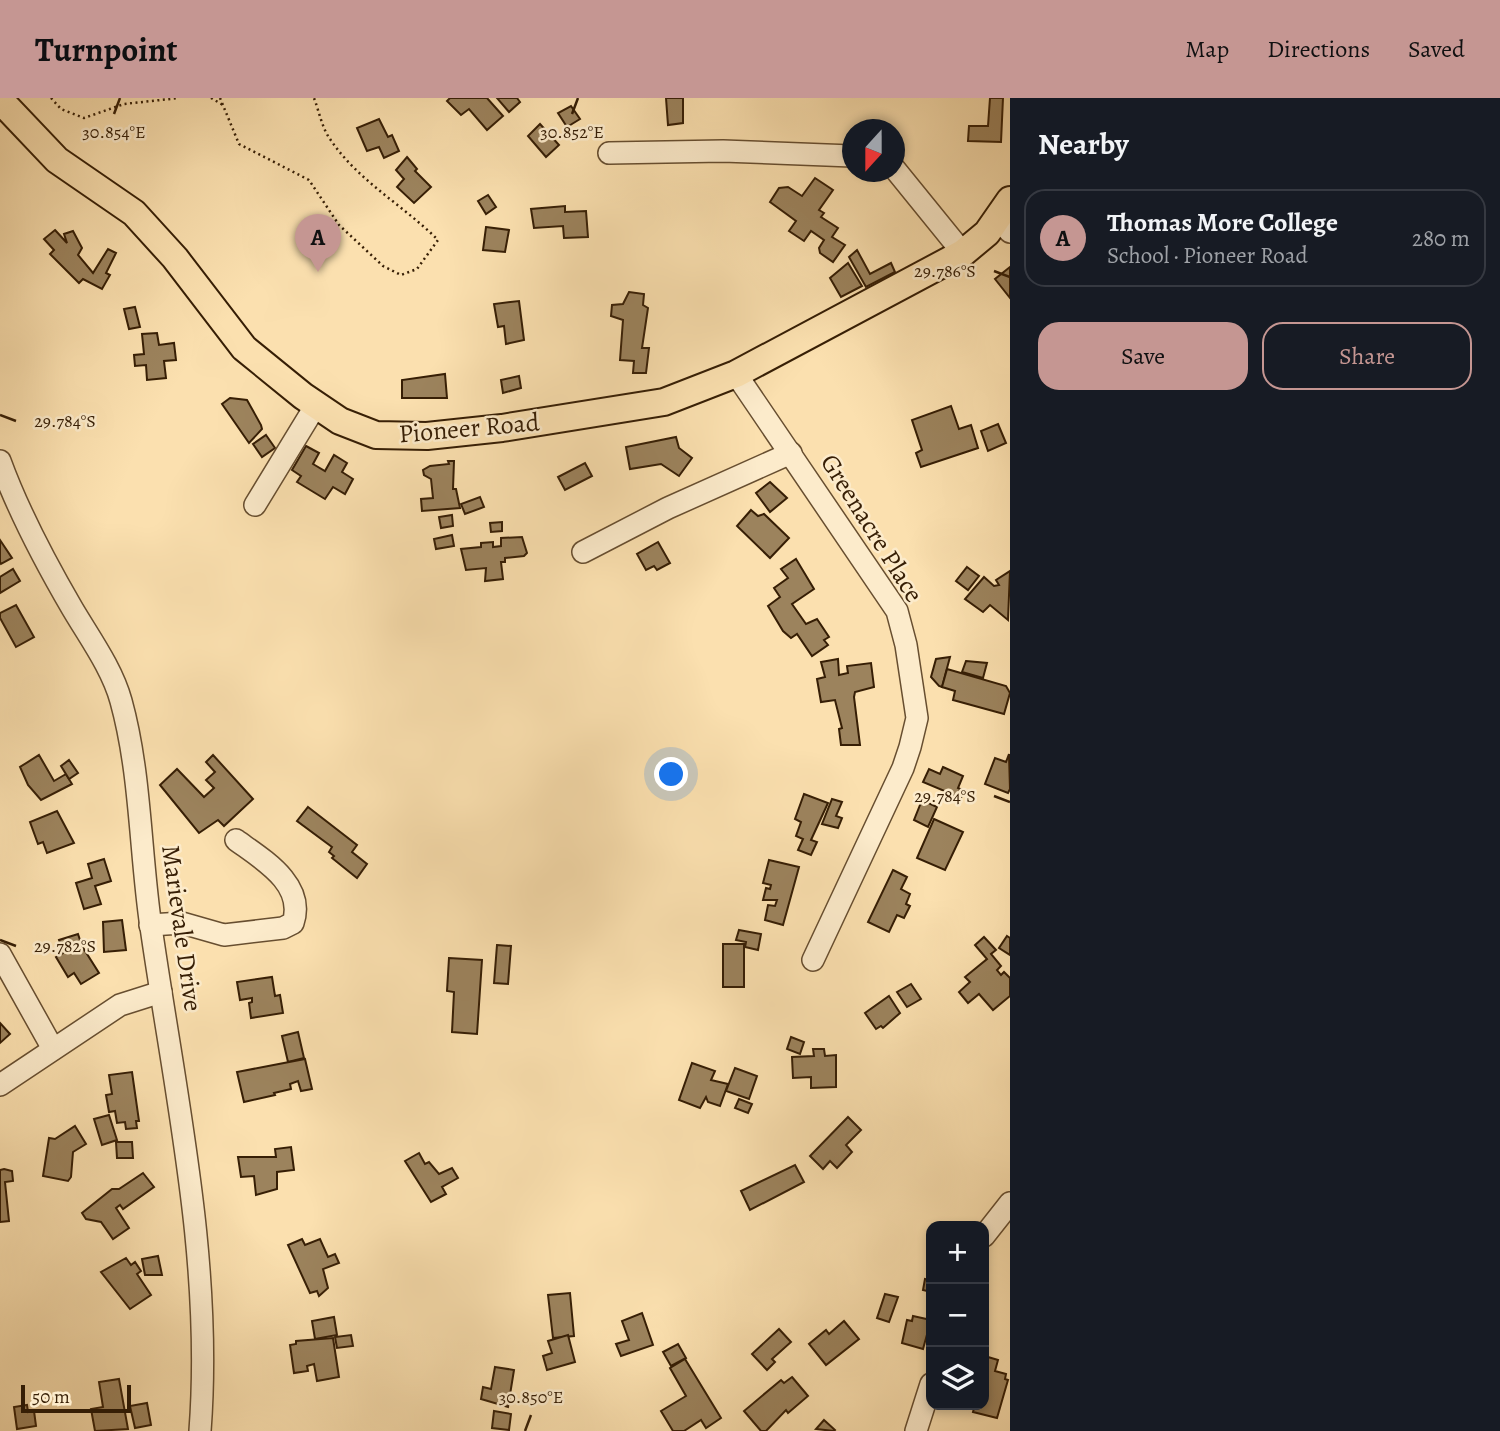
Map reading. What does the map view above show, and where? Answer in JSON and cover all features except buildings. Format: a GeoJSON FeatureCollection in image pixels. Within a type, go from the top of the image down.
{"type":"FeatureCollection","features":[{"type":"Feature","properties":{"kind":"main road","name":"Pioneer Road"},"geometry":{"type":"LineString","coordinates":[[0,100],[57,160],[134,213],[175,258],[244,348],[340,422],[376,435],[427,436],[502,428],[664,402],[736,374],[963,253],[1006,217]]}},
{"type":"Feature","properties":{"kind":"street"},"geometry":{"type":"LineString","coordinates":[[609,153],[723,151],[842,156]]}},
{"type":"Feature","properties":{"kind":"street"},"geometry":{"type":"LineString","coordinates":[[905,182],[963,253]]}},
{"type":"Feature","properties":{"kind":"street","name":"Greenacre Place"},"geometry":{"type":"LineString","coordinates":[[736,374],[897,611],[906,645],[917,718],[903,768],[813,960]]}},
{"type":"Feature","properties":{"kind":"street"},"geometry":{"type":"LineString","coordinates":[[255,505],[316,405]]}},
{"type":"Feature","properties":{"kind":"street"},"geometry":{"type":"LineString","coordinates":[[583,552],[668,508],[791,453]]}},
{"type":"Feature","properties":{"kind":"street","name":"Marievale Drive"},"geometry":{"type":"LineString","coordinates":[[0,461],[24,522],[107,668],[121,700],[131,755],[150,925],[181,1114],[202,1294],[200,1431]]}},
{"type":"Feature","properties":{"kind":"street"},"geometry":{"type":"LineString","coordinates":[[150,925],[182,923],[225,935],[283,928],[293,923],[295,903],[280,874],[236,839]]}},
{"type":"Feature","properties":{"kind":"street"},"geometry":{"type":"LineString","coordinates":[[0,954],[53,1049]]}},
{"type":"Feature","properties":{"kind":"street"},"geometry":{"type":"LineString","coordinates":[[127,1003],[156,963]]}},
{"type":"Feature","properties":{"kind":"street"},"geometry":{"type":"LineString","coordinates":[[0,1085],[127,1003],[161,992]]}},
{"type":"Feature","properties":{"kind":"street"},"geometry":{"type":"LineString","coordinates":[[989,1230],[1010,1203]]}},
{"type":"Feature","properties":{"kind":"street"},"geometry":{"type":"LineString","coordinates":[[916,1431],[926,1400]]}},
{"type":"Feature","properties":{"kind":"path"},"geometry":{"type":"LineString","coordinates":[[51,98],[61,109],[84,118],[124,104],[178,98]]}},
{"type":"Feature","properties":{"kind":"path"},"geometry":{"type":"LineString","coordinates":[[211,98],[223,106]]}},
{"type":"Feature","properties":{"kind":"path"},"geometry":{"type":"LineString","coordinates":[[220,98],[239,144],[309,180],[340,225],[383,266],[401,275],[417,269],[438,240],[401,205],[368,183],[329,138],[314,98]]}},
{"type":"Feature","properties":{"kind":"place","name":"Thomas More College"},"geometry":{"type":"Point","coordinates":[318,272]}}]}
